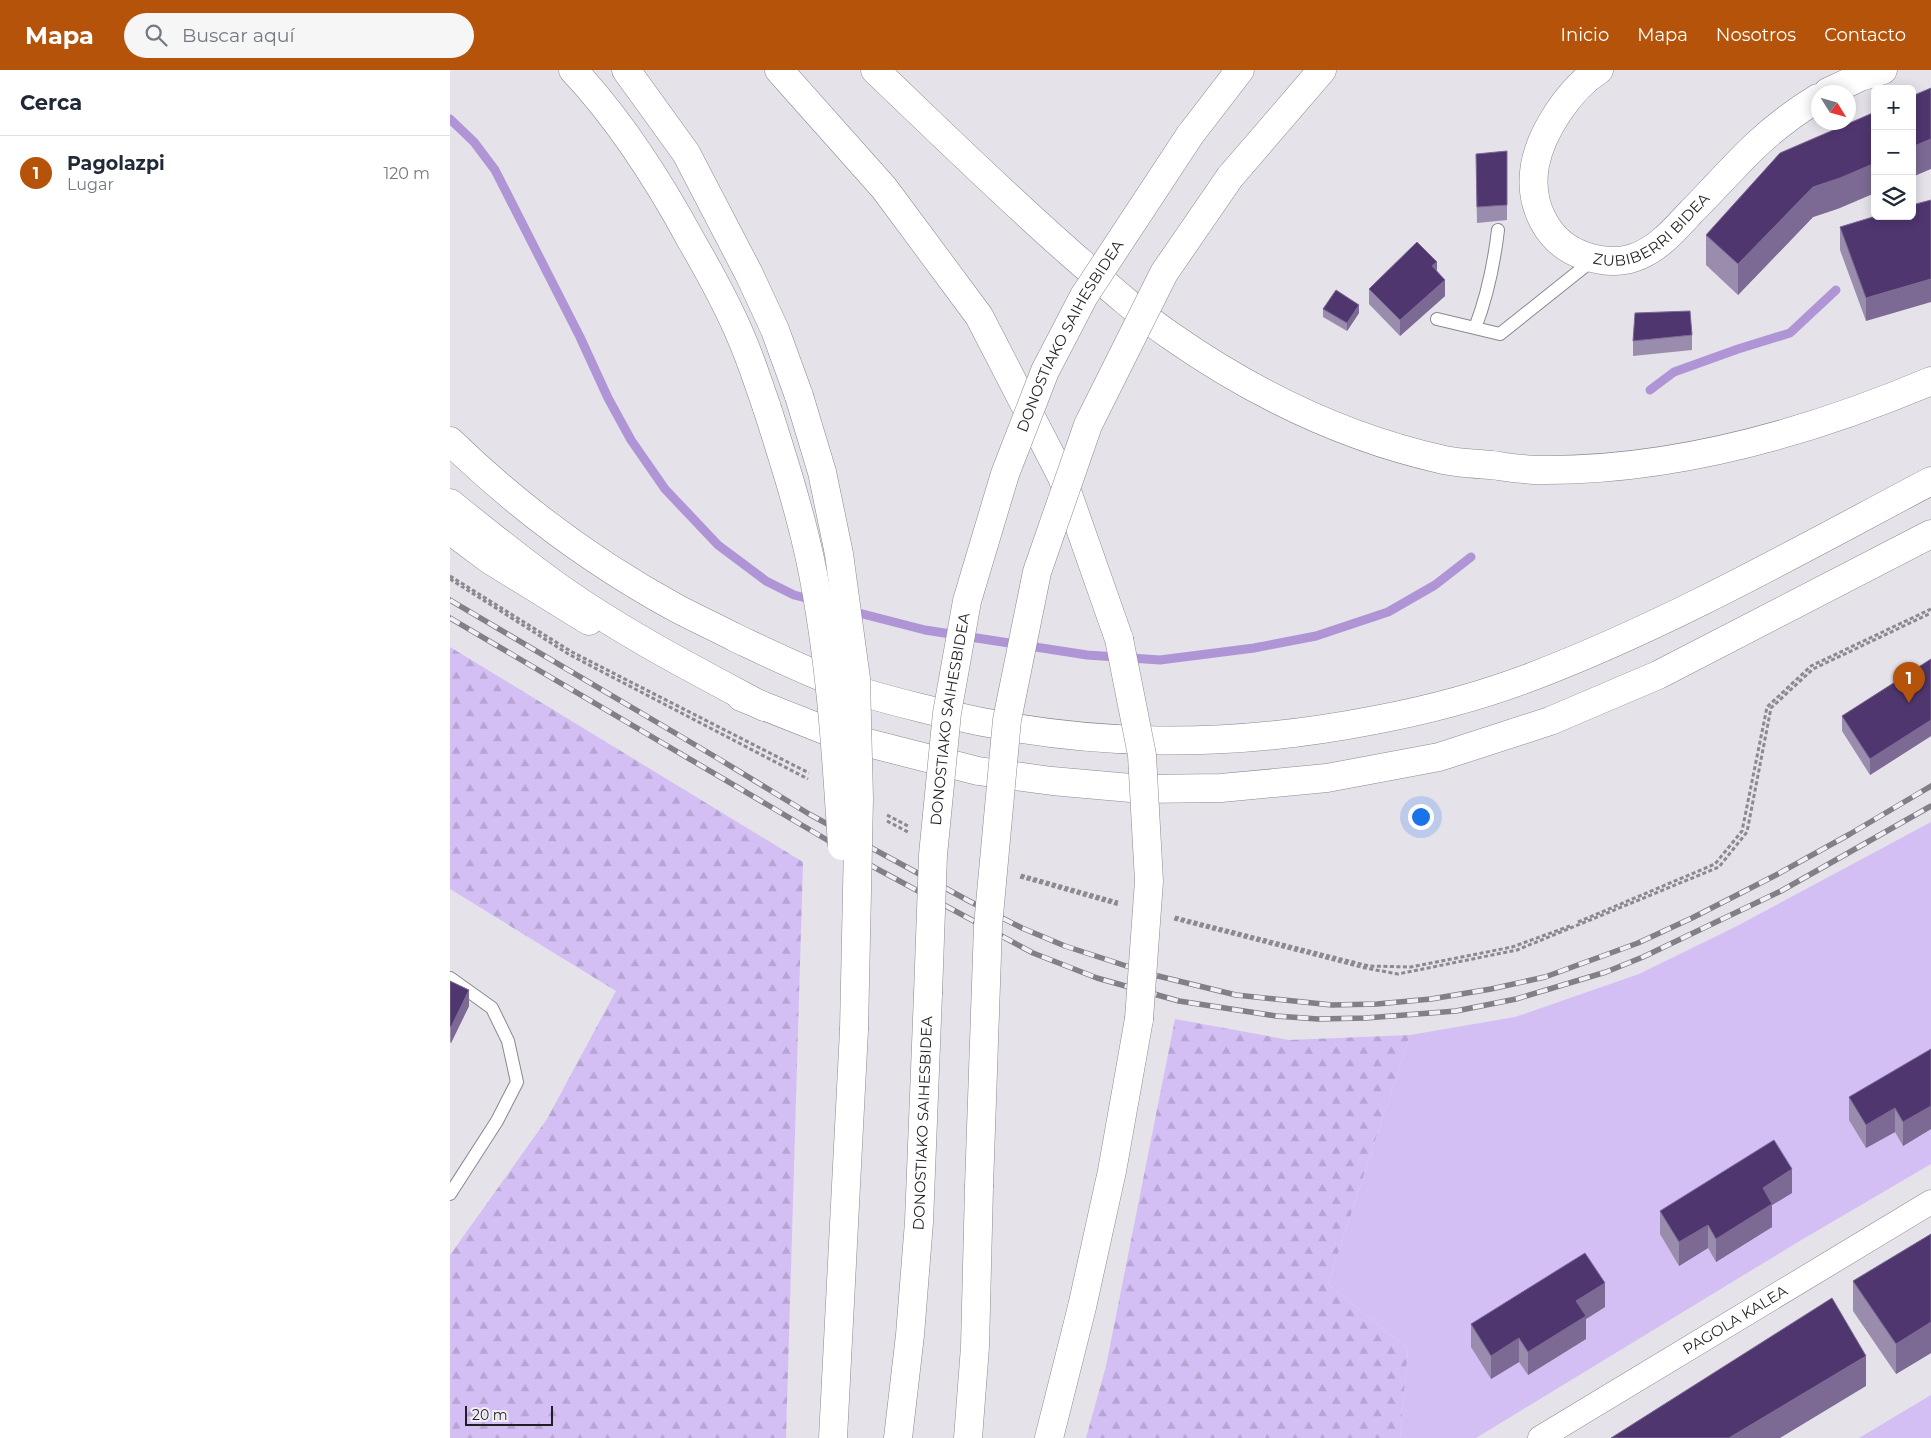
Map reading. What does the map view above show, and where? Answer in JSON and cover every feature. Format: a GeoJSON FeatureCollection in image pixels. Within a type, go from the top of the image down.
{"type":"FeatureCollection","features":[{"type":"Feature","properties":{"kind":"main road"},"geometry":{"type":"LineString","coordinates":[[573,70],[598,96],[632,144],[678,216],[717,286],[741,337],[767,408],[789,477],[810,559],[830,683],[854,1030]]}},
{"type":"Feature","properties":{"kind":"main road"},"geometry":{"type":"LineString","coordinates":[[626,70],[690,162],[749,274],[774,330],[799,396],[822,472],[839,554],[856,679],[859,798],[854,1030],[833,1438]]}},
{"type":"Feature","properties":{"kind":"main road"},"geometry":{"type":"LineString","coordinates":[[875,70],[1031,218],[1118,295],[1170,335],[1228,374],[1289,407],[1364,438],[1446,460],[1538,470],[1628,466],[1711,453],[1790,431],[1887,400],[1931,381]]}},
{"type":"Feature","properties":{"kind":"main road","name":"DONOSTIAKO SAIHESBIDEA"},"geometry":{"type":"LineString","coordinates":[[898,1438],[910,1336],[919,1222],[933,855],[947,713],[967,601],[1005,474],[1046,371],[1084,296],[1190,136],[1240,70]]}},
{"type":"Feature","properties":{"kind":"main road"},"geometry":{"type":"LineString","coordinates":[[968,1438],[975,1347],[988,926],[1007,720],[1037,572],[1088,425],[1164,273],[1230,178],[1322,70]]}},
{"type":"Feature","properties":{"kind":"main road","name":"ZUBIBERRI BIDEA"},"geometry":{"type":"LineString","coordinates":[[1599,70],[1591,75],[1564,103],[1546,134],[1534,165],[1533,192],[1539,216],[1551,235],[1573,252],[1594,259],[1624,260],[1650,251],[1667,238],[1755,146],[1787,118],[1811,103]]}},
{"type":"Feature","properties":{"kind":"main road"},"geometry":{"type":"LineString","coordinates":[[1843,85],[1860,77],[1883,70]]}},
{"type":"Feature","properties":{"kind":"main road"},"geometry":{"type":"LineString","coordinates":[[780,73],[884,188],[979,316],[1062,477],[1119,639],[1142,755],[1148,881],[1139,1019],[1112,1171],[1082,1307],[1049,1438]]}},
{"type":"Feature","properties":{"kind":"main road"},"geometry":{"type":"LineString","coordinates":[[450,441],[472,463],[542,520],[610,568],[678,609],[784,661],[848,687],[986,724],[1058,734],[1139,741],[1220,741],[1327,730],[1430,709],[1529,678],[1638,633],[1931,481]]}},
{"type":"Feature","properties":{"kind":"main road"},"geometry":{"type":"LineString","coordinates":[[450,503],[502,545],[571,595],[628,632],[764,707]]}},
{"type":"Feature","properties":{"kind":"main road"},"geometry":{"type":"LineString","coordinates":[[450,530],[490,560],[539,592],[623,641],[692,676],[764,707],[837,735],[978,771],[1052,781],[1142,789],[1221,788],[1327,778],[1439,756],[1550,721],[1658,675],[1931,534]]}},
{"type":"Feature","properties":{"kind":"street","name":"PAGOLA KALEA"},"geometry":{"type":"LineString","coordinates":[[1540,1438],[1931,1202]]}},
{"type":"Feature","properties":{"kind":"lane"},"geometry":{"type":"LineString","coordinates":[[1475,328],[1485,300],[1495,255],[1498,230]]}},
{"type":"Feature","properties":{"kind":"lane"},"geometry":{"type":"LineString","coordinates":[[1437,319],[1500,334],[1594,259]]}},
{"type":"Feature","properties":{"kind":"lane"},"geometry":{"type":"LineString","coordinates":[[450,978],[492,1008],[508,1040],[517,1082],[497,1121],[450,1194]]}},
{"type":"Feature","properties":{"kind":"green space"},"geometry":{"type":"Polygon","coordinates":[[[450,647],[803,862],[786,1438],[450,1438],[450,1255],[547,1119],[616,991],[450,889],[450,647]]]}},
{"type":"Feature","properties":{"kind":"green space"},"geometry":{"type":"Polygon","coordinates":[[[1931,822],[1931,1164],[1798,1242],[1476,1438],[1400,1438],[1408,1349],[1328,1284],[1410,1035],[1515,1017],[1639,974],[1737,926],[1931,822]]]}},
{"type":"Feature","properties":{"kind":"green space"},"geometry":{"type":"Polygon","coordinates":[[[1175,1019],[1289,1040],[1410,1035],[1328,1284],[1408,1349],[1400,1438],[1086,1438],[1106,1366],[1175,1019]]]}},
{"type":"Feature","properties":{"kind":"green space"},"geometry":{"type":"Polygon","coordinates":[[[1931,1395],[1931,1438],[1859,1438],[1931,1395]]]}},
{"type":"Feature","properties":{"kind":"building"},"geometry":{"type":"Polygon","coordinates":[[[1931,88],[1931,139],[1916,145],[1916,130],[1916,94],[1931,88]]]}},
{"type":"Feature","properties":{"kind":"building"},"geometry":{"type":"Polygon","coordinates":[[[1871,114],[1871,165],[1813,187],[1738,264],[1706,235],[1780,153],[1833,130],[1856,130],[1856,120],[1871,114]]]}},
{"type":"Feature","properties":{"kind":"building"},"geometry":{"type":"Polygon","coordinates":[[[1507,151],[1507,205],[1477,207],[1476,154],[1507,151]]]}},
{"type":"Feature","properties":{"kind":"building"},"geometry":{"type":"Polygon","coordinates":[[[1931,200],[1931,279],[1866,298],[1840,227],[1871,218],[1871,220],[1916,220],[1916,204],[1931,200]]]}},
{"type":"Feature","properties":{"kind":"building"},"geometry":{"type":"Polygon","coordinates":[[[1417,242],[1437,262],[1432,266],[1445,280],[1400,320],[1369,289],[1417,242]]]}},
{"type":"Feature","properties":{"kind":"building"},"geometry":{"type":"Polygon","coordinates":[[[1336,290],[1359,305],[1347,323],[1323,309],[1336,290]]]}},
{"type":"Feature","properties":{"kind":"building"},"geometry":{"type":"Polygon","coordinates":[[[1690,311],[1692,335],[1633,341],[1635,313],[1690,311]]]}},
{"type":"Feature","properties":{"kind":"building"},"geometry":{"type":"Polygon","coordinates":[[[1931,659],[1931,720],[1870,759],[1842,716],[1931,659]]]}},
{"type":"Feature","properties":{"kind":"building"},"geometry":{"type":"Polygon","coordinates":[[[450,981],[469,990],[451,1027],[450,1026],[450,981]]]}},
{"type":"Feature","properties":{"kind":"building"},"geometry":{"type":"Polygon","coordinates":[[[1931,1049],[1931,1106],[1903,1122],[1895,1108],[1866,1125],[1849,1097],[1931,1049]]]}},
{"type":"Feature","properties":{"kind":"building"},"geometry":{"type":"Polygon","coordinates":[[[1774,1140],[1792,1169],[1763,1188],[1772,1204],[1716,1239],[1708,1225],[1679,1242],[1660,1211],[1774,1140]]]}},
{"type":"Feature","properties":{"kind":"building"},"geometry":{"type":"Polygon","coordinates":[[[1931,1234],[1931,1322],[1896,1344],[1853,1281],[1931,1234]]]}},
{"type":"Feature","properties":{"kind":"building"},"geometry":{"type":"Polygon","coordinates":[[[1585,1253],[1605,1283],[1576,1301],[1586,1316],[1528,1352],[1519,1338],[1491,1356],[1471,1324],[1585,1253]]]}},
{"type":"Feature","properties":{"kind":"building"},"geometry":{"type":"Polygon","coordinates":[[[1832,1298],[1866,1356],[1729,1438],[1611,1438],[1832,1298]]]}},
{"type":"Feature","properties":{"kind":"waterway"},"geometry":{"type":"LineString","coordinates":[[450,119],[474,142],[495,170],[580,337],[608,398],[631,440],[665,489],[718,545],[766,581],[794,595],[814,600]]}},
{"type":"Feature","properties":{"kind":"waterway"},"geometry":{"type":"LineString","coordinates":[[1650,390],[1674,372],[1790,333],[1836,290]]}},
{"type":"Feature","properties":{"kind":"waterway"},"geometry":{"type":"LineString","coordinates":[[851,611],[925,630],[1087,655],[1160,660],[1254,648],[1316,636],[1388,612],[1435,585],[1471,557]]}},
{"type":"Feature","properties":{"kind":"railway"},"geometry":{"type":"LineString","coordinates":[[450,600],[809,814],[1022,928],[1065,946],[1154,975],[1236,995],[1332,1005],[1377,1004],[1431,999],[1491,989],[1545,977],[1638,943],[1692,918],[1776,875],[1931,786]]}},
{"type":"Feature","properties":{"kind":"railway"},"geometry":{"type":"LineString","coordinates":[[450,618],[868,864],[1033,953],[1097,978],[1179,1001],[1276,1016],[1318,1019],[1366,1018],[1456,1011],[1516,999],[1606,972],[1643,957],[1781,891],[1931,806]]}},
{"type":"Feature","properties":{"kind":"place","name":"Pagolazpi"},"geometry":{"type":"Point","coordinates":[1909,703]}}]}
